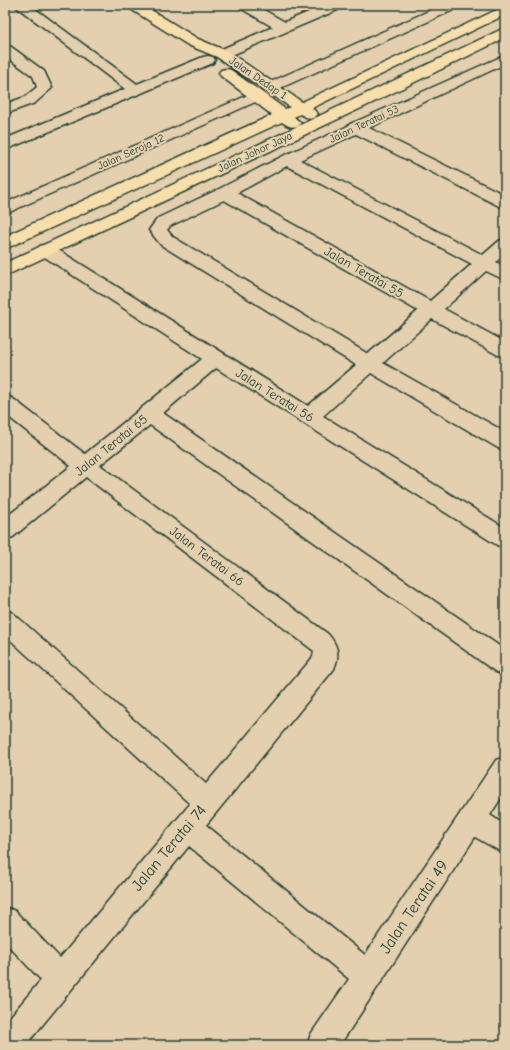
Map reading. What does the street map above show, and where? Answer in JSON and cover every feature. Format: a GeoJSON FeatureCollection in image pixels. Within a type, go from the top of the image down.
{"type":"FeatureCollection","features":[{"type":"Feature","properties":{"kind":"main road","name":"Jalan Dedap 1"},"geometry":{"type":"LineString","coordinates":[[134,5],[193,42],[222,54],[301,107],[320,122]]}},
{"type":"Feature","properties":{"kind":"main road","name":"Jalan Johor Jaya"},"geometry":{"type":"LineString","coordinates":[[5,243],[301,107],[505,10]]}},
{"type":"Feature","properties":{"kind":"main road","name":"Jalan Johor Jaya"},"geometry":{"type":"LineString","coordinates":[[5,270],[505,33]]}},
{"type":"Feature","properties":{"kind":"main road","name":"Jalan Dedap 1"},"geometry":{"type":"LineString","coordinates":[[193,42],[208,60],[302,130]]}},
{"type":"Feature","properties":{"kind":"street"},"geometry":{"type":"LineString","coordinates":[[21,5],[135,90]]}},
{"type":"Feature","properties":{"kind":"street"},"geometry":{"type":"LineString","coordinates":[[245,5],[283,27]]}},
{"type":"Feature","properties":{"kind":"street"},"geometry":{"type":"LineString","coordinates":[[222,54],[337,5]]}},
{"type":"Feature","properties":{"kind":"street"},"geometry":{"type":"LineString","coordinates":[[271,87],[446,6]]}},
{"type":"Feature","properties":{"kind":"street"},"geometry":{"type":"LineString","coordinates":[[5,49],[39,74],[45,88],[30,100],[5,109]]}},
{"type":"Feature","properties":{"kind":"street","name":"Jalan Teratai 53"},"geometry":{"type":"LineString","coordinates":[[370,364],[167,241],[158,230],[164,222],[225,193],[287,160],[355,127],[505,59]]}},
{"type":"Feature","properties":{"kind":"street"},"geometry":{"type":"LineString","coordinates":[[5,145],[208,60]]}},
{"type":"Feature","properties":{"kind":"street","name":"Jalan Seroja 12"},"geometry":{"type":"LineString","coordinates":[[6,207],[257,96]]}},
{"type":"Feature","properties":{"kind":"street"},"geometry":{"type":"LineString","coordinates":[[355,127],[505,202]]}},
{"type":"Feature","properties":{"kind":"street"},"geometry":{"type":"LineString","coordinates":[[287,160],[505,274]]}},
{"type":"Feature","properties":{"kind":"street","name":"Jalan Teratai 55"},"geometry":{"type":"LineString","coordinates":[[225,193],[431,310],[505,350]]}},
{"type":"Feature","properties":{"kind":"street"},"geometry":{"type":"LineString","coordinates":[[310,416],[505,245]]}},
{"type":"Feature","properties":{"kind":"street","name":"Jalan Teratai 56"},"geometry":{"type":"LineString","coordinates":[[46,250],[215,358],[505,539]]}},
{"type":"Feature","properties":{"kind":"street","name":"Jalan Teratai 65"},"geometry":{"type":"LineString","coordinates":[[5,531],[86,466],[215,358]]}},
{"type":"Feature","properties":{"kind":"street"},"geometry":{"type":"LineString","coordinates":[[370,364],[505,442]]}},
{"type":"Feature","properties":{"kind":"street","name":"Jalan Teratai 66"},"geometry":{"type":"LineString","coordinates":[[5,403],[86,466],[320,641],[326,649]]}},
{"type":"Feature","properties":{"kind":"street"},"geometry":{"type":"LineString","coordinates":[[149,414],[505,664]]}},
{"type":"Feature","properties":{"kind":"street"},"geometry":{"type":"LineString","coordinates":[[5,620],[207,802]]}},
{"type":"Feature","properties":{"kind":"street","name":"Jalan Teratai 74"},"geometry":{"type":"LineString","coordinates":[[6,1045],[324,661],[326,649]]}},
{"type":"Feature","properties":{"kind":"street","name":"Jalan Teratai 49"},"geometry":{"type":"LineString","coordinates":[[322,1045],[505,769]]}},
{"type":"Feature","properties":{"kind":"street"},"geometry":{"type":"LineString","coordinates":[[472,820],[505,840]]}},
{"type":"Feature","properties":{"kind":"street"},"geometry":{"type":"LineString","coordinates":[[187,827],[368,976]]}},
{"type":"Feature","properties":{"kind":"street"},"geometry":{"type":"LineString","coordinates":[[5,921],[60,979]]}}]}
